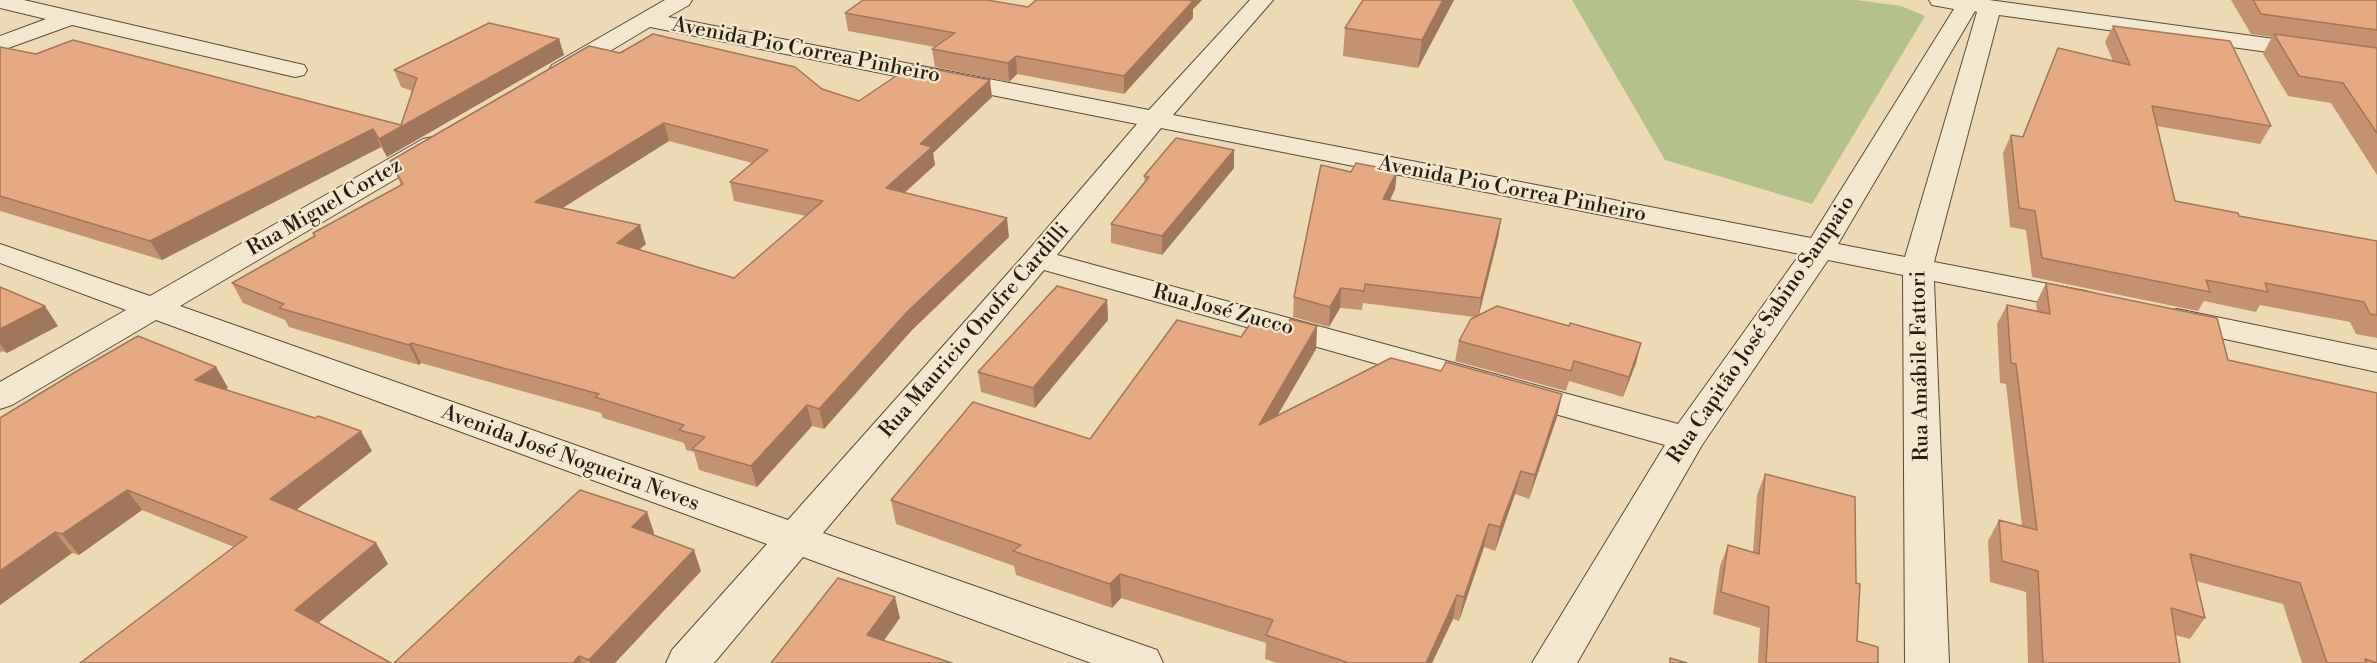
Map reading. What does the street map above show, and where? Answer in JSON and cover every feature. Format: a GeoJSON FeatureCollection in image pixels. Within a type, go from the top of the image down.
{"type":"FeatureCollection","features":[{"type":"Feature","properties":{"kind":"street"},"geometry":{"type":"LineString","coordinates":[[540,82],[681,0]]}},
{"type":"Feature","properties":{"kind":"street","name":"Rua Mauricio Onofre Cardilli"},"geometry":{"type":"LineString","coordinates":[[688,663],[1154,120],[1262,0]]}},
{"type":"Feature","properties":{"kind":"street"},"geometry":{"type":"LineString","coordinates":[[0,1],[295,70]]}},
{"type":"Feature","properties":{"kind":"street"},"geometry":{"type":"LineString","coordinates":[[1972,2],[2377,60]]}},
{"type":"Feature","properties":{"kind":"street","name":"Rua Capitão José Sabino Sampaio"},"geometry":{"type":"LineString","coordinates":[[1554,663],[1687,439],[1819,250],[1972,2]]}},
{"type":"Feature","properties":{"kind":"street","name":"Rua Amábile Fattori"},"geometry":{"type":"LineString","coordinates":[[1927,663],[1918,266],[1972,2]]}},
{"type":"Feature","properties":{"kind":"street"},"geometry":{"type":"LineString","coordinates":[[0,44],[69,18]]}},
{"type":"Feature","properties":{"kind":"street","name":"Avenida Pio Correa Pinheiro"},"geometry":{"type":"LineString","coordinates":[[647,20],[1819,250],[1918,266],[2113,306]]}},
{"type":"Feature","properties":{"kind":"street","name":"Rua Miguel Cortez"},"geometry":{"type":"LineString","coordinates":[[0,397],[459,130]]}},
{"type":"Feature","properties":{"kind":"street","name":"Avenida José Nogueira Neves"},"geometry":{"type":"LineString","coordinates":[[0,253],[1141,663]]}},
{"type":"Feature","properties":{"kind":"street","name":"Rua José Zucco"},"geometry":{"type":"LineString","coordinates":[[1037,259],[1687,439]]}},
{"type":"Feature","properties":{"kind":"street"},"geometry":{"type":"LineString","coordinates":[[2148,313],[2377,361]]}},
{"type":"Feature","properties":{"kind":"green space"},"geometry":{"type":"Polygon","coordinates":[[[1572,0],[1856,0],[1901,6],[1925,16],[1812,204],[1665,160],[1572,0]]]}},
{"type":"Feature","properties":{"kind":"building"},"geometry":{"type":"Polygon","coordinates":[[[863,0],[987,0],[1028,7],[1036,0],[1193,1],[1124,76],[1016,56],[1008,63],[932,49],[955,33],[845,13],[863,0]]]}},
{"type":"Feature","properties":{"kind":"building"},"geometry":{"type":"Polygon","coordinates":[[[1363,0],[1443,0],[1422,40],[1345,28],[1363,0]]]}},
{"type":"Feature","properties":{"kind":"building"},"geometry":{"type":"Polygon","coordinates":[[[2253,0],[2377,0],[2377,30],[2261,14],[2253,0]]]}},
{"type":"Feature","properties":{"kind":"building"},"geometry":{"type":"Polygon","coordinates":[[[489,23],[559,39],[379,139],[373,129],[150,241],[0,196],[0,47],[36,54],[73,40],[401,125],[417,78],[394,70],[489,23]]]}},
{"type":"Feature","properties":{"kind":"building"},"geometry":{"type":"Polygon","coordinates":[[[2113,26],[2230,41],[2271,126],[2152,106],[2175,201],[2238,213],[2239,216],[2377,241],[2377,315],[2370,314],[2364,302],[2265,283],[2268,292],[2206,280],[2210,292],[2042,258],[2035,211],[2019,208],[2011,135],[2023,137],[2058,48],[2130,65],[2113,26]]]}},
{"type":"Feature","properties":{"kind":"building"},"geometry":{"type":"Polygon","coordinates":[[[653,34],[795,67],[822,89],[859,101],[912,65],[990,80],[920,144],[932,147],[886,188],[1007,218],[908,311],[819,409],[807,405],[751,466],[692,449],[705,437],[679,430],[684,425],[595,397],[599,394],[411,343],[409,345],[279,308],[284,304],[232,283],[315,236],[313,233],[403,184],[390,161],[589,46],[620,53],[653,34]],[[664,123],[535,202],[640,225],[617,243],[734,278],[823,201],[730,182],[768,150],[664,123]]]}},
{"type":"Feature","properties":{"kind":"building"},"geometry":{"type":"Polygon","coordinates":[[[2274,34],[2377,48],[2377,133],[2343,83],[2299,76],[2274,34]]]}},
{"type":"Feature","properties":{"kind":"building"},"geometry":{"type":"Polygon","coordinates":[[[1176,138],[1234,150],[1162,236],[1111,224],[1149,177],[1144,176],[1176,138]]]}},
{"type":"Feature","properties":{"kind":"building"},"geometry":{"type":"Polygon","coordinates":[[[1356,163],[1397,171],[1383,199],[1501,219],[1481,298],[1365,284],[1364,291],[1341,288],[1330,307],[1294,297],[1321,165],[1351,172],[1356,163]]]}},
{"type":"Feature","properties":{"kind":"building"},"geometry":{"type":"Polygon","coordinates":[[[2046,283],[2217,318],[2228,360],[2377,393],[2377,663],[2365,659],[2366,663],[2327,663],[2300,583],[2190,554],[2205,618],[2171,608],[2180,663],[2043,663],[2038,571],[2002,561],[1999,520],[2037,530],[2016,364],[2011,363],[2007,305],[2050,314],[2046,283]]]}},
{"type":"Feature","properties":{"kind":"building"},"geometry":{"type":"Polygon","coordinates":[[[1057,286],[1107,300],[1033,388],[978,372],[1057,286]]]}},
{"type":"Feature","properties":{"kind":"building"},"geometry":{"type":"Polygon","coordinates":[[[0,287],[45,306],[0,329],[0,287]]]}},
{"type":"Feature","properties":{"kind":"building"},"geometry":{"type":"Polygon","coordinates":[[[1497,306],[1641,343],[1629,377],[1574,361],[1571,371],[1459,341],[1471,319],[1497,306]]]}},
{"type":"Feature","properties":{"kind":"building"},"geometry":{"type":"Polygon","coordinates":[[[1290,319],[1317,326],[1259,425],[1391,358],[1441,371],[1446,362],[1562,394],[1535,475],[1521,471],[1500,527],[1489,524],[1464,597],[1457,595],[1426,663],[1349,663],[1266,635],[1273,620],[1120,574],[1110,584],[1013,551],[1021,545],[891,500],[973,402],[1090,439],[1177,320],[1241,337],[1252,321],[1287,330],[1290,319]]]}},
{"type":"Feature","properties":{"kind":"building"},"geometry":{"type":"Polygon","coordinates":[[[138,336],[216,367],[195,380],[361,431],[270,499],[376,543],[295,610],[391,663],[80,663],[247,537],[127,490],[62,534],[55,532],[0,571],[0,418],[138,336]]]}},
{"type":"Feature","properties":{"kind":"building"},"geometry":{"type":"Polygon","coordinates":[[[1765,474],[1855,497],[1856,583],[1860,584],[1857,641],[1878,647],[1878,663],[1766,663],[1769,607],[1721,592],[1728,545],[1759,554],[1765,474]]]}},
{"type":"Feature","properties":{"kind":"building"},"geometry":{"type":"Polygon","coordinates":[[[580,490],[647,512],[632,527],[694,550],[589,660],[579,656],[573,663],[394,663],[580,490]]]}},
{"type":"Feature","properties":{"kind":"building"},"geometry":{"type":"Polygon","coordinates":[[[838,578],[895,597],[867,635],[952,663],[771,663],[838,578]]]}},
{"type":"Feature","properties":{"kind":"building"},"geometry":{"type":"Polygon","coordinates":[[[1670,658],[1687,663],[1670,663],[1670,658]]]}}]}
